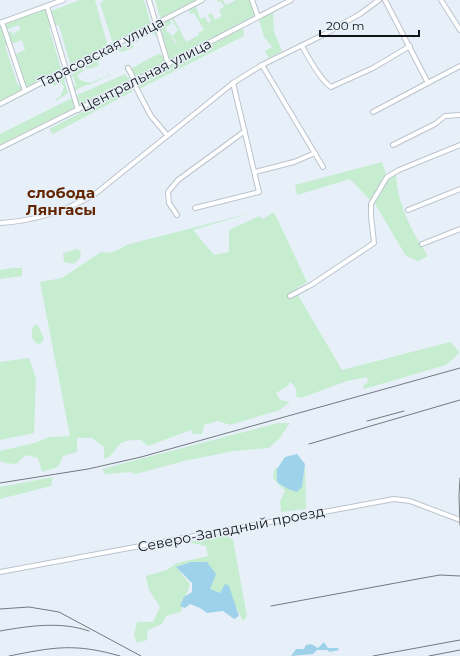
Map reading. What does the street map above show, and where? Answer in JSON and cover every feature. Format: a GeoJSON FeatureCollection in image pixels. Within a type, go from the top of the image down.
{"type":"FeatureCollection","features":[{"type":"Feature","properties":{"kind":"street"},"geometry":{"type":"LineString","coordinates":[[25,92],[1,23],[63,0]]}},
{"type":"Feature","properties":{"kind":"street"},"geometry":{"type":"LineString","coordinates":[[149,0],[168,64]]}},
{"type":"Feature","properties":{"kind":"street","name":"Тарасовская улица"},"geometry":{"type":"LineString","coordinates":[[0,104],[202,0]]}},
{"type":"Feature","properties":{"kind":"street"},"geometry":{"type":"LineString","coordinates":[[252,0],[258,17]]}},
{"type":"Feature","properties":{"kind":"street","name":"Центральная улица"},"geometry":{"type":"LineString","coordinates":[[0,148],[134,82],[291,0]]}},
{"type":"Feature","properties":{"kind":"street"},"geometry":{"type":"LineString","coordinates":[[0,223],[33,220],[78,204],[95,194],[233,83],[262,65],[302,46],[360,14],[379,0]]}},
{"type":"Feature","properties":{"kind":"street"},"geometry":{"type":"LineString","coordinates":[[385,0],[428,83]]}},
{"type":"Feature","properties":{"kind":"street"},"geometry":{"type":"LineString","coordinates":[[441,0],[460,30]]}},
{"type":"Feature","properties":{"kind":"street"},"geometry":{"type":"LineString","coordinates":[[47,6],[78,110]]}},
{"type":"Feature","properties":{"kind":"street"},"geometry":{"type":"LineString","coordinates":[[302,46],[314,68],[331,87],[373,68],[410,46]]}},
{"type":"Feature","properties":{"kind":"street"},"geometry":{"type":"LineString","coordinates":[[262,65],[323,167]]}},
{"type":"Feature","properties":{"kind":"street"},"geometry":{"type":"LineString","coordinates":[[372,112],[460,66]]}},
{"type":"Feature","properties":{"kind":"street"},"geometry":{"type":"LineString","coordinates":[[128,68],[148,111],[167,135]]}},
{"type":"Feature","properties":{"kind":"street"},"geometry":{"type":"LineString","coordinates":[[195,208],[259,192],[233,83]]}},
{"type":"Feature","properties":{"kind":"street"},"geometry":{"type":"LineString","coordinates":[[393,145],[435,124],[445,116],[460,115]]}},
{"type":"Feature","properties":{"kind":"street"},"geometry":{"type":"LineString","coordinates":[[176,216],[169,203],[168,192],[178,180],[245,131]]}},
{"type":"Feature","properties":{"kind":"street"},"geometry":{"type":"LineString","coordinates":[[290,296],[311,285],[374,242],[371,204],[387,177],[460,145]]}},
{"type":"Feature","properties":{"kind":"street"},"geometry":{"type":"LineString","coordinates":[[255,172],[294,162],[315,153]]}},
{"type":"Feature","properties":{"kind":"street"},"geometry":{"type":"LineString","coordinates":[[408,210],[460,189]]}},
{"type":"Feature","properties":{"kind":"street"},"geometry":{"type":"LineString","coordinates":[[422,244],[460,229]]}},
{"type":"Feature","properties":{"kind":"street","name":"Северо-Западный проезд"},"geometry":{"type":"LineString","coordinates":[[0,572],[394,499],[410,501],[460,520]]}},
{"type":"Feature","properties":{"kind":"green space"},"geometry":{"type":"Polygon","coordinates":[[[80,0],[95,0],[108,47],[71,67],[59,25],[55,26],[51,11],[80,0]]]}},
{"type":"Feature","properties":{"kind":"green space"},"geometry":{"type":"Polygon","coordinates":[[[103,0],[144,0],[151,25],[113,44],[100,3],[103,2],[103,0]]]}},
{"type":"Feature","properties":{"kind":"green space"},"geometry":{"type":"Polygon","coordinates":[[[155,0],[195,0],[195,2],[175,11],[176,13],[161,20],[155,0]]]}},
{"type":"Feature","properties":{"kind":"green space"},"geometry":{"type":"Polygon","coordinates":[[[217,0],[223,0],[226,5],[236,0],[250,0],[255,15],[172,59],[169,59],[160,25],[168,20],[171,21],[171,24],[166,27],[167,32],[170,33],[175,43],[177,43],[172,36],[178,30],[172,20],[173,17],[186,42],[199,35],[198,33],[204,30],[194,13],[190,14],[189,9],[196,6],[200,19],[205,17],[208,23],[211,21],[208,15],[212,13],[215,20],[222,16],[219,10],[224,7],[221,1],[218,2],[217,0]]]}},
{"type":"Feature","properties":{"kind":"green space"},"geometry":{"type":"Polygon","coordinates":[[[45,9],[47,10],[52,26],[49,28],[62,72],[26,89],[16,54],[25,50],[22,40],[11,44],[9,32],[11,31],[15,37],[14,33],[20,30],[19,25],[8,29],[4,25],[45,9]]]}},
{"type":"Feature","properties":{"kind":"green space"},"geometry":{"type":"Polygon","coordinates":[[[273,12],[274,32],[282,51],[269,58],[265,51],[272,47],[264,37],[259,20],[273,12]]]}},
{"type":"Feature","properties":{"kind":"green space"},"geometry":{"type":"Polygon","coordinates":[[[0,26],[8,45],[5,46],[18,86],[22,85],[23,90],[0,103],[0,26]]]}},
{"type":"Feature","properties":{"kind":"green space"},"geometry":{"type":"Polygon","coordinates":[[[243,28],[244,36],[139,89],[137,84],[243,28]]]}},
{"type":"Feature","properties":{"kind":"green space"},"geometry":{"type":"Polygon","coordinates":[[[150,29],[156,29],[156,36],[152,33],[132,44],[134,47],[123,52],[116,50],[97,62],[99,65],[90,69],[86,68],[86,65],[107,54],[106,52],[117,47],[118,49],[151,32],[150,29]]]}},
{"type":"Feature","properties":{"kind":"green space"},"geometry":{"type":"Polygon","coordinates":[[[158,54],[164,55],[165,61],[163,63],[135,77],[132,68],[158,54]]]}},
{"type":"Feature","properties":{"kind":"green space"},"geometry":{"type":"Polygon","coordinates":[[[82,68],[84,71],[77,75],[80,80],[90,83],[109,75],[107,68],[110,75],[86,85],[75,92],[73,87],[76,86],[73,76],[70,77],[69,73],[70,70],[72,74],[82,68]]]}},
{"type":"Feature","properties":{"kind":"green space"},"geometry":{"type":"Polygon","coordinates":[[[65,74],[67,78],[64,80],[68,93],[56,101],[55,99],[60,97],[64,87],[61,82],[55,85],[55,87],[51,81],[65,74]]]}},
{"type":"Feature","properties":{"kind":"green space"},"geometry":{"type":"Polygon","coordinates":[[[125,74],[130,78],[128,82],[110,89],[80,105],[78,104],[77,95],[125,74]]]}},
{"type":"Feature","properties":{"kind":"green space"},"geometry":{"type":"Polygon","coordinates":[[[131,87],[133,91],[53,134],[49,129],[131,87]]]}},
{"type":"Feature","properties":{"kind":"green space"},"geometry":{"type":"Polygon","coordinates":[[[70,99],[73,100],[74,108],[0,145],[0,134],[70,99]]]}},
{"type":"Feature","properties":{"kind":"green space"},"geometry":{"type":"Polygon","coordinates":[[[382,162],[386,174],[370,200],[350,179],[297,195],[295,185],[382,162]]]}},
{"type":"Feature","properties":{"kind":"green space"},"geometry":{"type":"Polygon","coordinates":[[[396,174],[399,196],[406,217],[428,256],[418,261],[406,256],[375,204],[386,183],[396,174]]]}},
{"type":"Feature","properties":{"kind":"green space"},"geometry":{"type":"Polygon","coordinates":[[[258,211],[193,230],[214,255],[229,252],[229,230],[259,216],[263,219],[274,212],[307,282],[295,290],[342,370],[450,342],[459,352],[458,354],[446,365],[364,389],[363,386],[368,382],[367,377],[347,381],[301,398],[296,396],[296,388],[290,382],[288,386],[276,393],[280,400],[290,402],[280,410],[230,425],[218,421],[204,425],[202,434],[193,434],[191,430],[148,446],[141,440],[131,440],[120,444],[113,453],[104,459],[104,447],[92,438],[77,438],[77,452],[63,456],[58,467],[42,472],[38,458],[26,455],[16,464],[4,463],[0,461],[0,451],[34,443],[50,437],[70,436],[40,282],[62,278],[101,252],[114,252],[126,245],[258,211]]]}},
{"type":"Feature","properties":{"kind":"green space"},"geometry":{"type":"Polygon","coordinates":[[[78,249],[81,252],[80,258],[74,264],[64,262],[63,253],[78,249]]]}},
{"type":"Feature","properties":{"kind":"green space"},"geometry":{"type":"Polygon","coordinates":[[[22,268],[22,276],[0,279],[0,270],[22,268]]]}},
{"type":"Feature","properties":{"kind":"green space"},"geometry":{"type":"Polygon","coordinates":[[[37,324],[44,338],[42,343],[37,344],[32,338],[32,328],[37,324]]]}},
{"type":"Feature","properties":{"kind":"green space"},"geometry":{"type":"Polygon","coordinates":[[[29,358],[36,379],[34,433],[0,440],[0,362],[29,358]]]}},
{"type":"Feature","properties":{"kind":"green space"},"geometry":{"type":"Polygon","coordinates":[[[278,423],[290,423],[279,439],[269,448],[234,451],[184,461],[136,474],[131,472],[105,474],[102,469],[278,423]]]}},
{"type":"Feature","properties":{"kind":"green space"},"geometry":{"type":"Polygon","coordinates":[[[305,464],[306,509],[281,512],[280,501],[285,491],[273,478],[275,467],[277,469],[277,482],[302,487],[305,464]]]}},
{"type":"Feature","properties":{"kind":"green space"},"geometry":{"type":"Polygon","coordinates":[[[53,477],[51,486],[0,499],[0,487],[53,477]]]}},
{"type":"Feature","properties":{"kind":"green space"},"geometry":{"type":"Polygon","coordinates":[[[226,535],[233,540],[247,616],[243,621],[225,585],[220,593],[210,589],[176,567],[190,584],[181,612],[166,616],[162,624],[148,630],[147,640],[137,643],[134,635],[137,622],[153,622],[160,607],[149,590],[146,576],[167,570],[177,563],[208,556],[206,546],[187,542],[226,535]]]}},
{"type":"Feature","properties":{"kind":"water"},"geometry":{"type":"Polygon","coordinates":[[[297,454],[305,464],[302,487],[297,492],[288,489],[277,482],[277,469],[285,457],[297,454]]]}},
{"type":"Feature","properties":{"kind":"water"},"geometry":{"type":"Polygon","coordinates":[[[191,562],[207,562],[216,574],[210,589],[220,593],[225,584],[229,586],[239,616],[234,619],[223,611],[207,613],[190,604],[185,608],[180,606],[184,597],[192,592],[192,583],[176,567],[191,562]]]}},
{"type":"Feature","properties":{"kind":"water"},"geometry":{"type":"Polygon","coordinates":[[[324,642],[328,648],[338,648],[339,650],[329,652],[328,650],[317,650],[313,654],[291,656],[296,649],[304,649],[306,645],[311,644],[318,648],[324,642]]]}},
{"type":"Feature","properties":{"kind":"railway"},"geometry":{"type":"LineString","coordinates":[[0,483],[88,469],[141,457],[460,368]]}},
{"type":"Feature","properties":{"kind":"railway"},"geometry":{"type":"LineString","coordinates":[[309,444],[460,400]]}},
{"type":"Feature","properties":{"kind":"railway"},"geometry":{"type":"LineString","coordinates":[[367,421],[404,411]]}},
{"type":"Feature","properties":{"kind":"railway"},"geometry":{"type":"LineString","coordinates":[[460,478],[460,525]]}},
{"type":"Feature","properties":{"kind":"railway"},"geometry":{"type":"LineString","coordinates":[[271,606],[440,575],[460,576]]}},
{"type":"Feature","properties":{"kind":"railway"},"geometry":{"type":"LineString","coordinates":[[0,609],[29,607],[59,612],[141,656]]}},
{"type":"Feature","properties":{"kind":"railway"},"geometry":{"type":"LineString","coordinates":[[0,631],[44,625],[67,626],[89,631]]}},
{"type":"Feature","properties":{"kind":"railway"},"geometry":{"type":"LineString","coordinates":[[373,656],[460,640]]}},
{"type":"Feature","properties":{"kind":"railway"},"geometry":{"type":"LineString","coordinates":[[9,656],[39,650],[64,648],[90,649],[120,656]]}},
{"type":"Feature","properties":{"kind":"railway"},"geometry":{"type":"LineString","coordinates":[[429,656],[460,650]]}},
{"type":"Feature","properties":{"kind":"district","name":"слобода Лянгасы"},"geometry":{"type":"Point","coordinates":[61,202]}}]}
